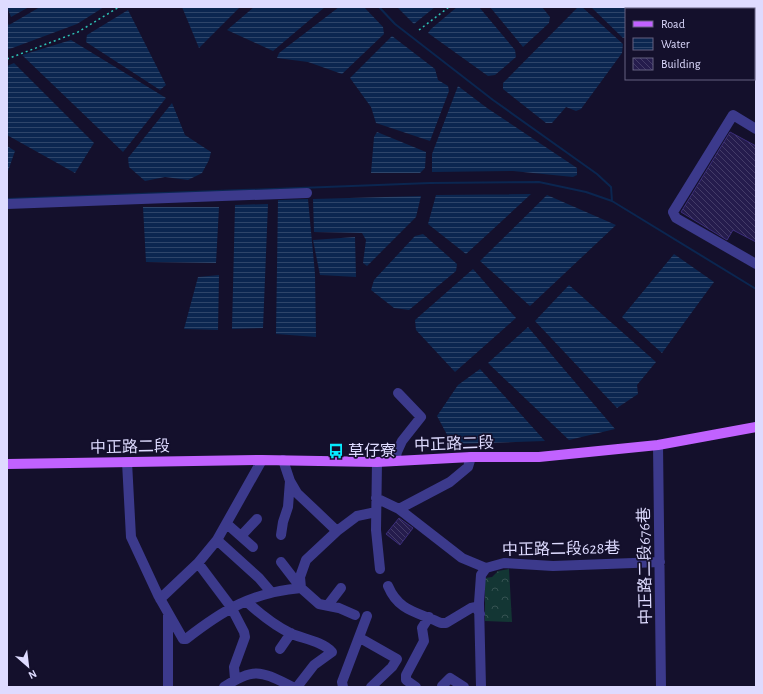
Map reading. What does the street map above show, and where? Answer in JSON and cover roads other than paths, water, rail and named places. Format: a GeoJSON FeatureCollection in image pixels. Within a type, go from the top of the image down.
{"type":"FeatureCollection","features":[{"type":"Feature","properties":{"kind":"main road","name":"中正路二段"},"geometry":{"type":"LineString","coordinates":[[7,464],[262,460],[377,462],[539,457],[658,445],[756,427]]}},
{"type":"Feature","properties":{"kind":"street"},"geometry":{"type":"LineString","coordinates":[[756,129],[733,115],[673,212],[676,218],[756,264]]}},
{"type":"Feature","properties":{"kind":"street"},"geometry":{"type":"LineString","coordinates":[[7,204],[307,193]]}},
{"type":"Feature","properties":{"kind":"street"},"geometry":{"type":"LineString","coordinates":[[395,461],[402,441],[421,417],[398,392]]}},
{"type":"Feature","properties":{"kind":"street","name":"中正路二段676巷"},"geometry":{"type":"LineString","coordinates":[[658,445],[661,687]]}},
{"type":"Feature","properties":{"kind":"street"},"geometry":{"type":"LineString","coordinates":[[399,509],[450,482],[468,467],[470,458]]}},
{"type":"Feature","properties":{"kind":"street"},"geometry":{"type":"LineString","coordinates":[[160,599],[198,563],[217,540],[262,460]]}},
{"type":"Feature","properties":{"kind":"street"},"geometry":{"type":"LineString","coordinates":[[283,460],[290,481],[298,493],[337,531]]}},
{"type":"Feature","properties":{"kind":"street"},"geometry":{"type":"LineString","coordinates":[[127,462],[131,537],[160,599],[183,639],[186,639],[231,607],[272,592],[301,588]]}},
{"type":"Feature","properties":{"kind":"street"},"geometry":{"type":"LineString","coordinates":[[377,462],[376,512],[380,569]]}},
{"type":"Feature","properties":{"kind":"street"},"geometry":{"type":"LineString","coordinates":[[281,535],[282,522],[288,506],[290,481]]}},
{"type":"Feature","properties":{"kind":"street","name":"中正路二段628巷"},"geometry":{"type":"LineString","coordinates":[[376,498],[399,509],[462,558],[486,568],[504,563],[553,566],[660,562]]}},
{"type":"Feature","properties":{"kind":"street"},"geometry":{"type":"LineString","coordinates":[[301,588],[300,577],[306,560],[337,531],[360,514],[376,512]]}},
{"type":"Feature","properties":{"kind":"street"},"geometry":{"type":"LineString","coordinates":[[241,536],[257,519]]}},
{"type":"Feature","properties":{"kind":"street"},"geometry":{"type":"LineString","coordinates":[[227,524],[253,547]]}},
{"type":"Feature","properties":{"kind":"street"},"geometry":{"type":"LineString","coordinates":[[217,540],[259,578],[272,592]]}},
{"type":"Feature","properties":{"kind":"street"},"geometry":{"type":"LineString","coordinates":[[281,562],[301,588],[319,604],[339,608],[355,615]]}},
{"type":"Feature","properties":{"kind":"street"},"geometry":{"type":"LineString","coordinates":[[198,563],[231,607],[241,624],[245,637],[234,667],[235,679]]}},
{"type":"Feature","properties":{"kind":"street","name":"中正路二段628巷"},"geometry":{"type":"LineString","coordinates":[[481,687],[481,575],[486,568]]}},
{"type":"Feature","properties":{"kind":"street"},"geometry":{"type":"LineString","coordinates":[[388,586],[392,595],[402,606],[443,624],[471,608],[476,607],[480,614]]}},
{"type":"Feature","properties":{"kind":"street"},"geometry":{"type":"LineString","coordinates":[[328,605],[341,588]]}},
{"type":"Feature","properties":{"kind":"street"},"geometry":{"type":"LineString","coordinates":[[246,601],[261,616],[291,633],[325,647],[332,652],[314,665],[297,687]]}},
{"type":"Feature","properties":{"kind":"street"},"geometry":{"type":"LineString","coordinates":[[168,614],[168,687]]}},
{"type":"Feature","properties":{"kind":"street"},"geometry":{"type":"LineString","coordinates":[[343,687],[342,682],[360,638],[367,616]]}},
{"type":"Feature","properties":{"kind":"street"},"geometry":{"type":"LineString","coordinates":[[416,687],[406,680],[406,675],[424,641],[422,628],[428,617]]}},
{"type":"Feature","properties":{"kind":"street"},"geometry":{"type":"LineString","coordinates":[[280,650],[291,633]]}},
{"type":"Feature","properties":{"kind":"street"},"geometry":{"type":"LineString","coordinates":[[360,638],[397,660],[392,667],[370,687]]}},
{"type":"Feature","properties":{"kind":"street"},"geometry":{"type":"LineString","coordinates":[[224,687],[235,679],[261,672],[293,687]]}},
{"type":"Feature","properties":{"kind":"street"},"geometry":{"type":"LineString","coordinates":[[442,686],[450,678],[464,687]]}},
{"type":"Feature","properties":{"kind":"water"},"geometry":{"type":"Polygon","coordinates":[[[7,7],[29,7],[11,17],[7,7]]]}},
{"type":"Feature","properties":{"kind":"water"},"geometry":{"type":"Polygon","coordinates":[[[40,7],[104,7],[77,24],[7,50],[7,23],[9,25],[40,7]]]}},
{"type":"Feature","properties":{"kind":"water"},"geometry":{"type":"Polygon","coordinates":[[[182,7],[240,7],[199,48],[182,7]]]}},
{"type":"Feature","properties":{"kind":"water"},"geometry":{"type":"Polygon","coordinates":[[[254,7],[325,7],[273,51],[227,30],[254,7]]]}},
{"type":"Feature","properties":{"kind":"water"},"geometry":{"type":"Polygon","coordinates":[[[339,7],[364,7],[383,27],[384,34],[342,74],[308,62],[277,58],[279,53],[339,7]]]}},
{"type":"Feature","properties":{"kind":"water"},"geometry":{"type":"Polygon","coordinates":[[[397,7],[435,7],[414,24],[397,7]]]}},
{"type":"Feature","properties":{"kind":"water"},"geometry":{"type":"Polygon","coordinates":[[[457,7],[479,7],[515,50],[516,57],[495,75],[488,76],[428,33],[457,7]]]}},
{"type":"Feature","properties":{"kind":"water"},"geometry":{"type":"Polygon","coordinates":[[[490,7],[542,7],[550,17],[549,23],[523,47],[490,7]]]}},
{"type":"Feature","properties":{"kind":"water"},"geometry":{"type":"Polygon","coordinates":[[[582,7],[623,44],[622,53],[581,109],[576,111],[566,107],[552,123],[546,123],[503,89],[503,83],[577,8],[582,7]]]}},
{"type":"Feature","properties":{"kind":"water"},"geometry":{"type":"Polygon","coordinates":[[[591,7],[652,7],[625,8],[625,37],[623,38],[591,7]]]}},
{"type":"Feature","properties":{"kind":"water"},"geometry":{"type":"Polygon","coordinates":[[[128,10],[166,85],[160,90],[86,42],[87,35],[128,10]]]}},
{"type":"Feature","properties":{"kind":"water"},"geometry":{"type":"Polygon","coordinates":[[[392,36],[435,69],[438,80],[448,86],[449,91],[430,141],[376,123],[371,107],[350,78],[392,36]]]}},
{"type":"Feature","properties":{"kind":"water"},"geometry":{"type":"Polygon","coordinates":[[[71,40],[166,98],[123,152],[22,55],[71,40]]]}},
{"type":"Feature","properties":{"kind":"water"},"geometry":{"type":"Polygon","coordinates":[[[14,63],[94,143],[75,173],[7,135],[7,66],[14,63]]]}},
{"type":"Feature","properties":{"kind":"water"},"geometry":{"type":"Polygon","coordinates":[[[458,86],[487,108],[577,168],[577,175],[573,177],[513,171],[432,172],[432,154],[458,86]]]}},
{"type":"Feature","properties":{"kind":"water"},"geometry":{"type":"Polygon","coordinates":[[[172,103],[185,135],[211,152],[209,160],[202,173],[188,180],[165,177],[145,181],[129,167],[128,158],[172,103]]]}},
{"type":"Feature","properties":{"kind":"water"},"geometry":{"type":"Polygon","coordinates":[[[377,132],[426,152],[425,168],[420,173],[371,173],[374,137],[377,132]]]}},
{"type":"Feature","properties":{"kind":"water"},"geometry":{"type":"Polygon","coordinates":[[[7,146],[15,151],[7,174],[7,146]]]}},
{"type":"Feature","properties":{"kind":"water"},"geometry":{"type":"Polygon","coordinates":[[[531,194],[466,254],[428,224],[436,195],[531,194]]]}},
{"type":"Feature","properties":{"kind":"water"},"geometry":{"type":"Polygon","coordinates":[[[547,195],[616,225],[530,306],[480,261],[547,195]]]}},
{"type":"Feature","properties":{"kind":"water"},"geometry":{"type":"Polygon","coordinates":[[[421,196],[416,217],[367,266],[363,263],[366,240],[362,233],[314,232],[313,199],[421,196]]]}},
{"type":"Feature","properties":{"kind":"water"},"geometry":{"type":"Polygon","coordinates":[[[308,199],[315,274],[316,337],[276,334],[278,200],[308,199]]]}},
{"type":"Feature","properties":{"kind":"water"},"geometry":{"type":"Polygon","coordinates":[[[268,204],[263,328],[232,329],[235,205],[268,204]]]}},
{"type":"Feature","properties":{"kind":"water"},"geometry":{"type":"Polygon","coordinates":[[[143,207],[219,207],[216,263],[146,262],[143,207]]]}},
{"type":"Feature","properties":{"kind":"water"},"geometry":{"type":"Polygon","coordinates":[[[423,234],[457,264],[456,271],[409,310],[394,308],[371,290],[374,280],[415,236],[423,234]]]}},
{"type":"Feature","properties":{"kind":"water"},"geometry":{"type":"Polygon","coordinates":[[[355,237],[356,277],[320,275],[313,240],[355,237]]]}},
{"type":"Feature","properties":{"kind":"water"},"geometry":{"type":"Polygon","coordinates":[[[674,254],[714,282],[662,353],[622,317],[674,254]]]}},
{"type":"Feature","properties":{"kind":"water"},"geometry":{"type":"Polygon","coordinates":[[[473,269],[516,318],[455,372],[416,330],[415,320],[473,269]]]}},
{"type":"Feature","properties":{"kind":"water"},"geometry":{"type":"Polygon","coordinates":[[[219,275],[218,330],[184,329],[198,277],[219,275]]]}},
{"type":"Feature","properties":{"kind":"water"},"geometry":{"type":"Polygon","coordinates":[[[569,285],[656,362],[637,385],[638,394],[617,408],[535,321],[569,285]]]}},
{"type":"Feature","properties":{"kind":"water"},"geometry":{"type":"Polygon","coordinates":[[[528,327],[615,429],[569,440],[488,363],[528,327]]]}},
{"type":"Feature","properties":{"kind":"water"},"geometry":{"type":"Polygon","coordinates":[[[480,369],[545,441],[452,444],[437,416],[458,385],[480,369]]]}},
{"type":"Feature","properties":{"kind":"waterway"},"geometry":{"type":"LineString","coordinates":[[379,7],[395,24],[493,100],[597,174],[611,187],[612,201]]}},
{"type":"Feature","properties":{"kind":"waterway"},"geometry":{"type":"LineString","coordinates":[[7,199],[430,183],[539,182],[586,192],[612,201],[756,289]]}},
{"type":"Feature","properties":{"kind":"place","name":"草仔寮"},"geometry":{"type":"Point","coordinates":[336,451]}}]}
